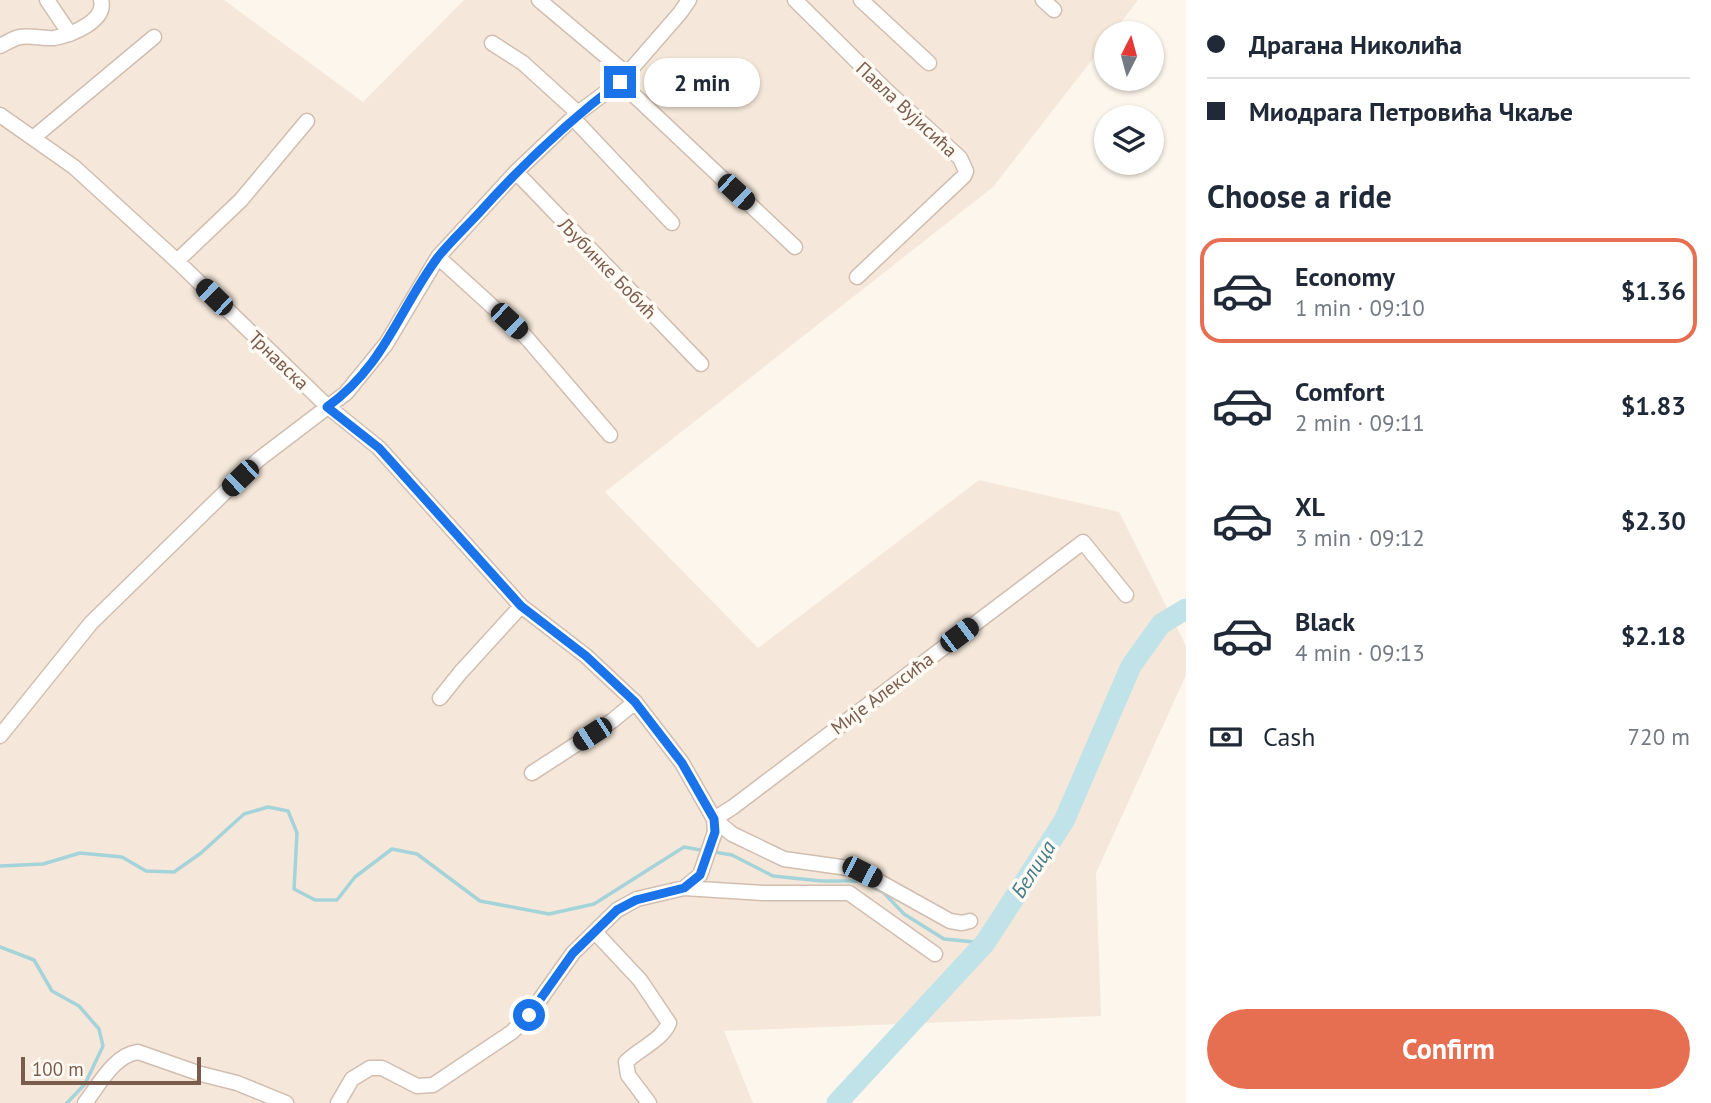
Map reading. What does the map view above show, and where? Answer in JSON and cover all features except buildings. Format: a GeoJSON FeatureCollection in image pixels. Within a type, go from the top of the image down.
{"type":"FeatureCollection","features":[{"type":"Feature","properties":{"kind":"street"},"geometry":{"type":"LineString","coordinates":[[47,0],[70,34]]}},
{"type":"Feature","properties":{"kind":"street"},"geometry":{"type":"LineString","coordinates":[[0,46],[19,37],[51,38],[70,34],[96,18],[101,10],[101,0]]}},
{"type":"Feature","properties":{"kind":"street"},"geometry":{"type":"LineString","coordinates":[[539,0],[623,78],[795,247]]}},
{"type":"Feature","properties":{"kind":"street"},"geometry":{"type":"LineString","coordinates":[[0,736],[91,623],[258,460],[346,393],[386,344],[438,257],[516,172],[576,116],[623,78],[689,0]]}},
{"type":"Feature","properties":{"kind":"street","name":"Павла Вујисића"},"geometry":{"type":"LineString","coordinates":[[795,0],[888,92],[960,158],[966,171],[964,176],[857,277]]}},
{"type":"Feature","properties":{"kind":"street"},"geometry":{"type":"LineString","coordinates":[[861,0],[929,64]]}},
{"type":"Feature","properties":{"kind":"street"},"geometry":{"type":"LineString","coordinates":[[33,138],[154,37]]}},
{"type":"Feature","properties":{"kind":"street"},"geometry":{"type":"LineString","coordinates":[[492,43],[523,63],[576,116],[672,223]]}},
{"type":"Feature","properties":{"kind":"street","name":"Трнавска"},"geometry":{"type":"LineString","coordinates":[[0,115],[74,166],[177,261],[327,407],[379,448],[521,606],[586,656],[635,702],[682,763],[714,819],[732,834],[784,859],[862,872],[950,921],[962,923],[970,920]]}},
{"type":"Feature","properties":{"kind":"street"},"geometry":{"type":"LineString","coordinates":[[177,261],[241,200],[307,121]]}},
{"type":"Feature","properties":{"kind":"street","name":"Љубинке Бобић"},"geometry":{"type":"LineString","coordinates":[[516,172],[701,364]]}},
{"type":"Feature","properties":{"kind":"street"},"geometry":{"type":"LineString","coordinates":[[438,257],[526,337],[610,435]]}},
{"type":"Feature","properties":{"kind":"street","name":"Мије Алексића"},"geometry":{"type":"LineString","coordinates":[[714,819],[1083,541],[1126,595]]}},
{"type":"Feature","properties":{"kind":"street"},"geometry":{"type":"LineString","coordinates":[[440,698],[521,606]]}},
{"type":"Feature","properties":{"kind":"street"},"geometry":{"type":"LineString","coordinates":[[532,773],[612,721],[635,702]]}},
{"type":"Feature","properties":{"kind":"street"},"geometry":{"type":"LineString","coordinates":[[684,888],[700,875],[715,832],[714,819]]}},
{"type":"Feature","properties":{"kind":"street"},"geometry":{"type":"LineString","coordinates":[[338,1103],[352,1079],[370,1068],[393,1072],[417,1086],[433,1085],[512,1032],[529,1015],[573,953],[617,910],[636,900],[684,888],[763,893],[849,893],[934,954]]}},
{"type":"Feature","properties":{"kind":"street"},"geometry":{"type":"LineString","coordinates":[[595,932],[640,980],[669,1023],[654,1040],[626,1062],[628,1075],[649,1103]]}},
{"type":"Feature","properties":{"kind":"street"},"geometry":{"type":"LineString","coordinates":[[85,1103],[118,1060],[129,1053],[138,1052],[201,1074],[237,1083],[286,1103]]}},
{"type":"Feature","properties":{"kind":"shaded area"},"geometry":{"type":"Polygon","coordinates":[[[0,0],[224,0],[363,102],[464,0],[1138,0],[1122,21],[1094,21],[1094,57],[993,187],[605,492],[758,648],[979,480],[1119,512],[1186,646],[1186,675],[1096,873],[1101,1016],[724,1031],[753,1103],[0,1103],[0,0]]]}},
{"type":"Feature","properties":{"kind":"waterway","name":"Белица"},"geometry":{"type":"LineString","coordinates":[[837,1103],[985,943],[1064,821],[1131,666],[1161,624],[1186,609]]}},
{"type":"Feature","properties":{"kind":"waterway"},"geometry":{"type":"LineString","coordinates":[[0,866],[43,864],[80,853],[122,857],[146,871],[174,872],[201,853],[244,814],[268,807],[288,811],[297,833],[294,889],[315,900],[337,900],[355,877],[392,849],[417,854],[480,901],[549,914],[594,904],[684,847],[706,851]]}},
{"type":"Feature","properties":{"kind":"waterway"},"geometry":{"type":"LineString","coordinates":[[714,852],[732,855],[773,876],[821,881],[861,881],[884,893],[904,914],[944,939],[985,943]]}},
{"type":"Feature","properties":{"kind":"waterway"},"geometry":{"type":"LineString","coordinates":[[0,947],[34,960],[52,991],[79,1006],[99,1029],[103,1046],[85,1084],[67,1103]]}},
{"type":"Feature","properties":{"kind":"route"},"geometry":{"type":"LineString","coordinates":[[529,1015],[573,953],[617,910],[636,900],[684,888],[700,875],[715,832],[714,819],[682,763],[635,702],[586,656],[521,606],[379,448],[327,407],[346,393],[363,375],[386,344],[438,257],[516,172],[578,113],[620,82]]}}]}
